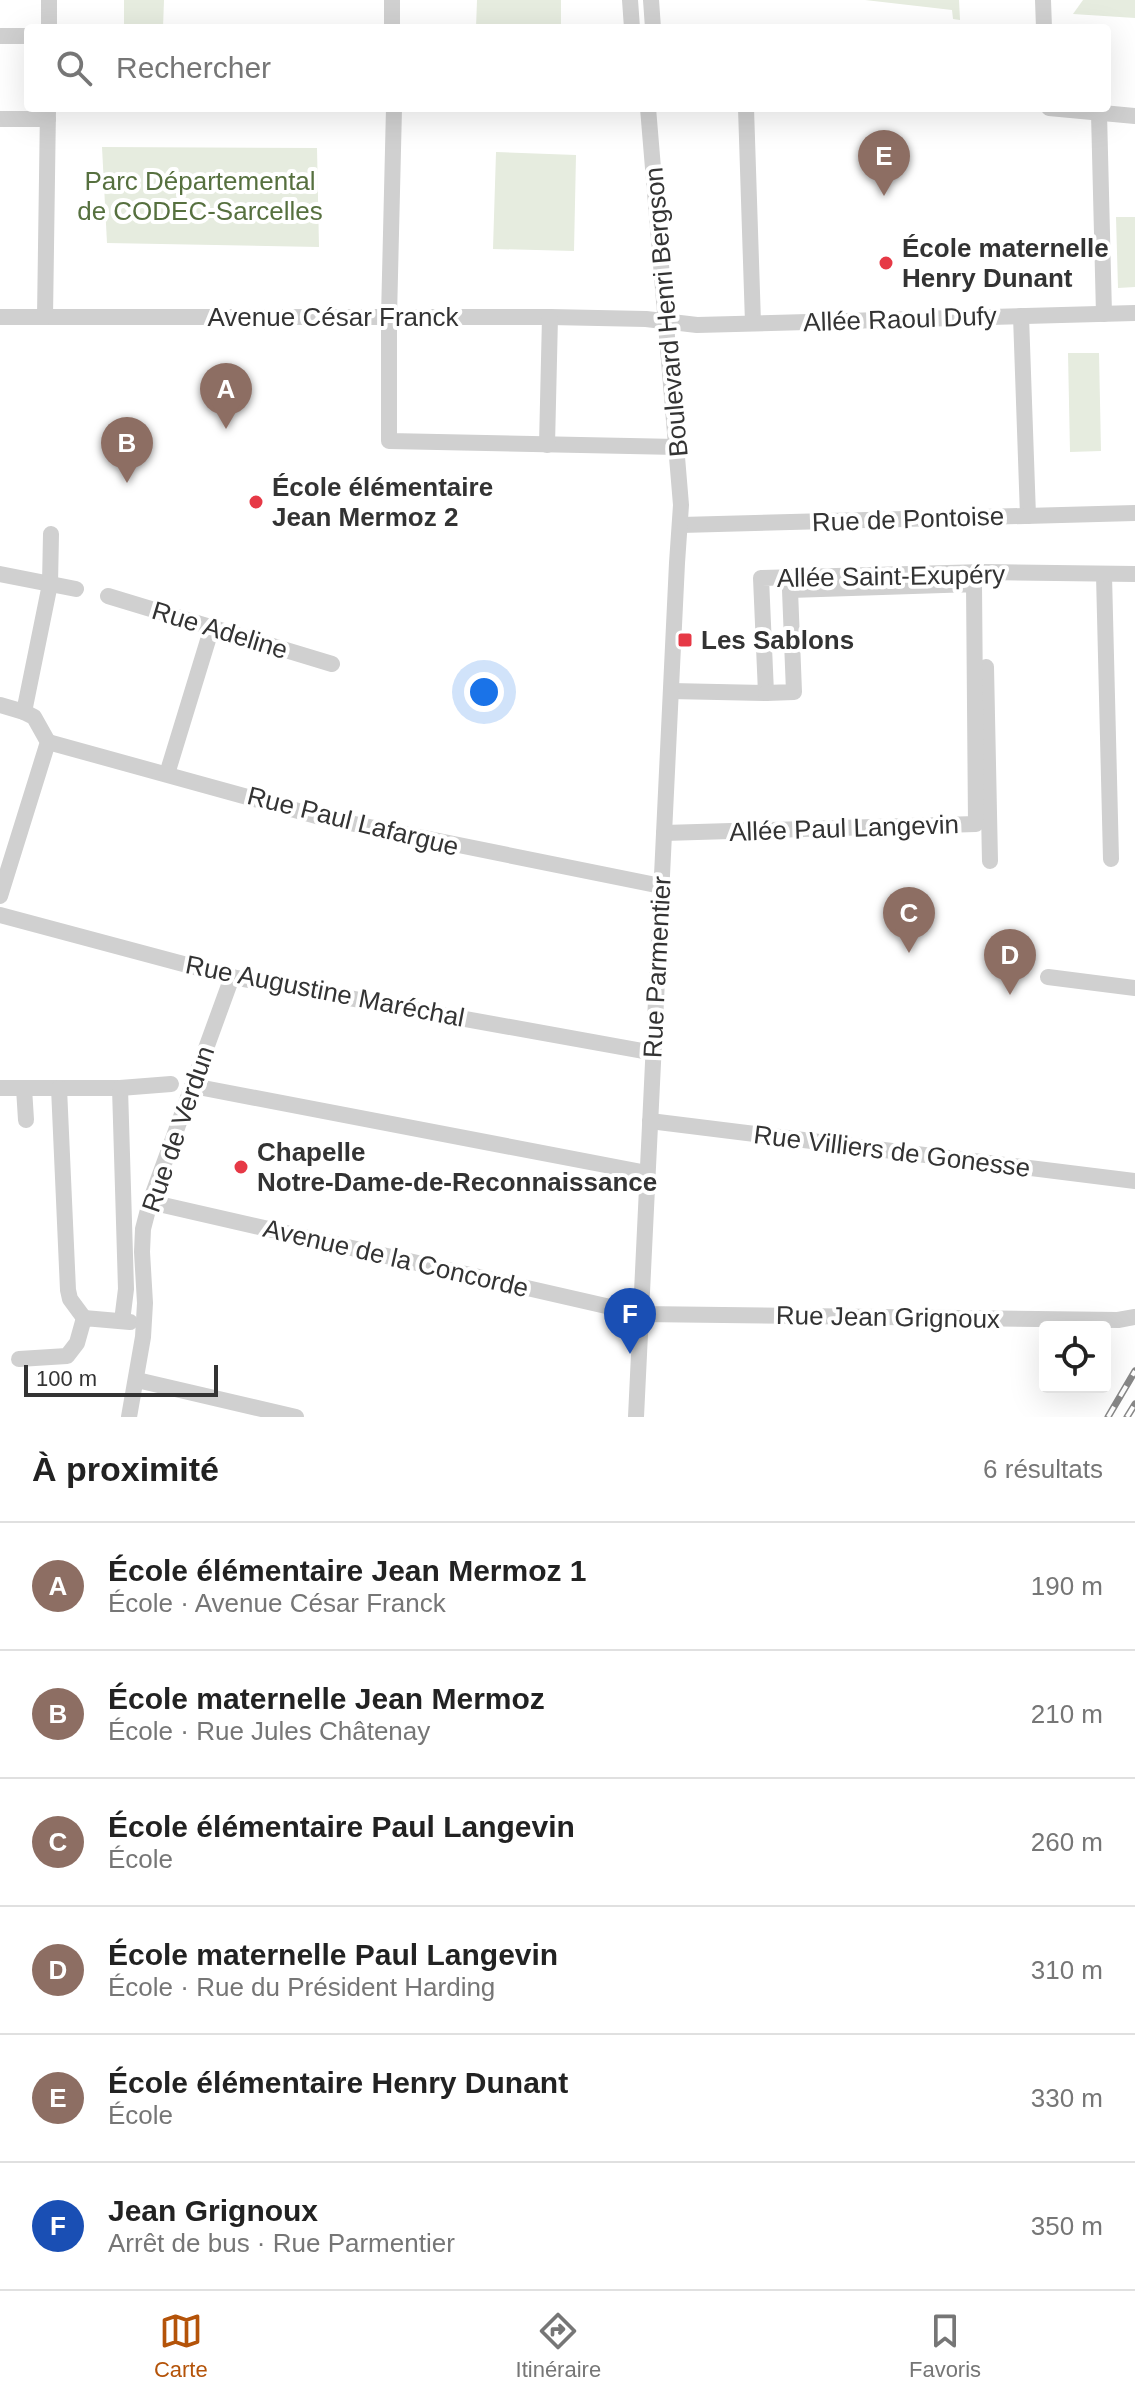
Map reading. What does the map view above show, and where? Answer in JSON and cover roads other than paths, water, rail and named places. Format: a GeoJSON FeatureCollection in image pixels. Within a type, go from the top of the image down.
{"type":"FeatureCollection","features":[{"type":"Feature","properties":{"kind":"street"},"geometry":{"type":"LineString","coordinates":[[49,0],[49,24]]}},
{"type":"Feature","properties":{"kind":"street"},"geometry":{"type":"LineString","coordinates":[[392,0],[392,24]]}},
{"type":"Feature","properties":{"kind":"street"},"geometry":{"type":"LineString","coordinates":[[630,0],[632,24]]}},
{"type":"Feature","properties":{"kind":"street"},"geometry":{"type":"LineString","coordinates":[[651,0],[653,24]]}},
{"type":"Feature","properties":{"kind":"street"},"geometry":{"type":"LineString","coordinates":[[1043,0],[1044,24]]}},
{"type":"Feature","properties":{"kind":"street"},"geometry":{"type":"LineString","coordinates":[[0,36],[24,36]]}},
{"type":"Feature","properties":{"kind":"street"},"geometry":{"type":"LineString","coordinates":[[394,112],[389,441],[678,447]]}},
{"type":"Feature","properties":{"kind":"street","name":"Boulevard Henri Bergson"},"geometry":{"type":"LineString","coordinates":[[648,112],[678,447],[681,521]]}},
{"type":"Feature","properties":{"kind":"street"},"geometry":{"type":"LineString","coordinates":[[746,112],[753,323]]}},
{"type":"Feature","properties":{"kind":"street"},"geometry":{"type":"LineString","coordinates":[[1089,112],[1135,116]]}},
{"type":"Feature","properties":{"kind":"street"},"geometry":{"type":"LineString","coordinates":[[1099,113],[1104,314]]}},
{"type":"Feature","properties":{"kind":"street"},"geometry":{"type":"LineString","coordinates":[[0,119],[48,114],[45,317]]}},
{"type":"Feature","properties":{"kind":"street","name":"Allée Raoul Dufy"},"geometry":{"type":"LineString","coordinates":[[666,322],[697,325],[1135,313]]}},
{"type":"Feature","properties":{"kind":"street"},"geometry":{"type":"LineString","coordinates":[[1021,316],[1028,516]]}},
{"type":"Feature","properties":{"kind":"street","name":"Avenue César Franck"},"geometry":{"type":"LineString","coordinates":[[0,317],[550,317],[666,322]]}},
{"type":"Feature","properties":{"kind":"street"},"geometry":{"type":"LineString","coordinates":[[547,445],[550,317]]}},
{"type":"Feature","properties":{"kind":"street","name":"Rue de Pontoise"},"geometry":{"type":"LineString","coordinates":[[681,521],[1135,513]]}},
{"type":"Feature","properties":{"kind":"street","name":"Rue Parmentier"},"geometry":{"type":"LineString","coordinates":[[636,1417],[681,521]]}},
{"type":"Feature","properties":{"kind":"street"},"geometry":{"type":"LineString","coordinates":[[24,712],[50,584],[51,534]]}},
{"type":"Feature","properties":{"kind":"street"},"geometry":{"type":"LineString","coordinates":[[0,574],[76,589]]}},
{"type":"Feature","properties":{"kind":"street","name":"Allée Saint-Exupéry"},"geometry":{"type":"LineString","coordinates":[[766,693],[761,578],[1135,574]]}},
{"type":"Feature","properties":{"kind":"street"},"geometry":{"type":"LineString","coordinates":[[1104,575],[1111,859]]}},
{"type":"Feature","properties":{"kind":"street","name":"Allée Saint-Exupéry"},"geometry":{"type":"LineString","coordinates":[[671,691],[794,692],[790,590],[979,578]]}},
{"type":"Feature","properties":{"kind":"street","name":"Allée Paul Langevin"},"geometry":{"type":"LineString","coordinates":[[664,833],[976,824],[979,578]]}},
{"type":"Feature","properties":{"kind":"street","name":"Allée Paul Langevin"},"geometry":{"type":"LineString","coordinates":[[979,578],[990,861]]}},
{"type":"Feature","properties":{"kind":"street","name":"Rue Adeline"},"geometry":{"type":"LineString","coordinates":[[108,596],[332,664]]}},
{"type":"Feature","properties":{"kind":"street"},"geometry":{"type":"LineString","coordinates":[[167,774],[212,627]]}},
{"type":"Feature","properties":{"kind":"street"},"geometry":{"type":"LineString","coordinates":[[0,705],[34,717],[48,742],[5,860],[0,896]]}},
{"type":"Feature","properties":{"kind":"street","name":"Rue Paul Lafargue"},"geometry":{"type":"LineString","coordinates":[[48,742],[320,817],[661,886]]}},
{"type":"Feature","properties":{"kind":"street","name":"Rue Augustine Maréchal"},"geometry":{"type":"LineString","coordinates":[[0,915],[232,977],[654,1053]]}},
{"type":"Feature","properties":{"kind":"street","name":"Rue de Verdun"},"geometry":{"type":"LineString","coordinates":[[129,1417],[144,1324],[143,1229],[232,977]]}},
{"type":"Feature","properties":{"kind":"street"},"geometry":{"type":"LineString","coordinates":[[1048,977],[1135,988]]}},
{"type":"Feature","properties":{"kind":"street"},"geometry":{"type":"LineString","coordinates":[[0,1088],[120,1088],[171,1084]]}},
{"type":"Feature","properties":{"kind":"street"},"geometry":{"type":"LineString","coordinates":[[193,1086],[647,1173]]}},
{"type":"Feature","properties":{"kind":"street"},"geometry":{"type":"LineString","coordinates":[[24,1088],[26,1120]]}},
{"type":"Feature","properties":{"kind":"street"},"geometry":{"type":"LineString","coordinates":[[59,1088],[70,1299],[84,1318],[144,1324]]}},
{"type":"Feature","properties":{"kind":"street"},"geometry":{"type":"LineString","coordinates":[[120,1088],[126,1289],[122,1321]]}},
{"type":"Feature","properties":{"kind":"street","name":"Rue Villiers de Gonesse"},"geometry":{"type":"LineString","coordinates":[[650,1121],[1135,1181]]}},
{"type":"Feature","properties":{"kind":"street","name":"Avenue de la Concorde"},"geometry":{"type":"LineString","coordinates":[[150,1202],[641,1314]]}},
{"type":"Feature","properties":{"kind":"street","name":"Rue Jean Grignoux"},"geometry":{"type":"LineString","coordinates":[[641,1314],[1118,1320],[1135,1317]]}},
{"type":"Feature","properties":{"kind":"street"},"geometry":{"type":"LineString","coordinates":[[19,1359],[67,1356],[77,1343],[84,1318]]}},
{"type":"Feature","properties":{"kind":"street"},"geometry":{"type":"LineString","coordinates":[[137,1380],[296,1417]]}},
{"type":"Feature","properties":{"kind":"railway"},"geometry":{"type":"LineString","coordinates":[[1108,1417],[1135,1371]]}},
{"type":"Feature","properties":{"kind":"railway"},"geometry":{"type":"LineString","coordinates":[[1127,1417],[1135,1404]]}},
{"type":"Feature","properties":{"kind":"place","name":"École élémentaire Henry Dunant"},"geometry":{"type":"Point","coordinates":[884,196]}},
{"type":"Feature","properties":{"kind":"place","name":"École maternelle Henry Dunant"},"geometry":{"type":"Point","coordinates":[886,263]}},
{"type":"Feature","properties":{"kind":"place","name":"École élémentaire Jean Mermoz 1"},"geometry":{"type":"Point","coordinates":[226,429]}},
{"type":"Feature","properties":{"kind":"place","name":"École maternelle Jean Mermoz"},"geometry":{"type":"Point","coordinates":[127,483]}},
{"type":"Feature","properties":{"kind":"place","name":"École élémentaire Jean Mermoz 2"},"geometry":{"type":"Point","coordinates":[256,502]}},
{"type":"Feature","properties":{"kind":"place","name":"Les Sablons"},"geometry":{"type":"Point","coordinates":[685,640]}},
{"type":"Feature","properties":{"kind":"place","name":"École élémentaire Paul Langevin"},"geometry":{"type":"Point","coordinates":[909,953]}},
{"type":"Feature","properties":{"kind":"place","name":"École maternelle Paul Langevin"},"geometry":{"type":"Point","coordinates":[1010,995]}},
{"type":"Feature","properties":{"kind":"place","name":"Chapelle Notre-Dame-de-Reconnaissance"},"geometry":{"type":"Point","coordinates":[241,1167]}},
{"type":"Feature","properties":{"kind":"place","name":"Jean Grignoux"},"geometry":{"type":"Point","coordinates":[630,1354]}},
{"type":"Feature","properties":{"kind":"park label","name":"Parc Départemental de CODEC-Sarcelles"},"geometry":{"type":"Point","coordinates":[200,196]}}]}
